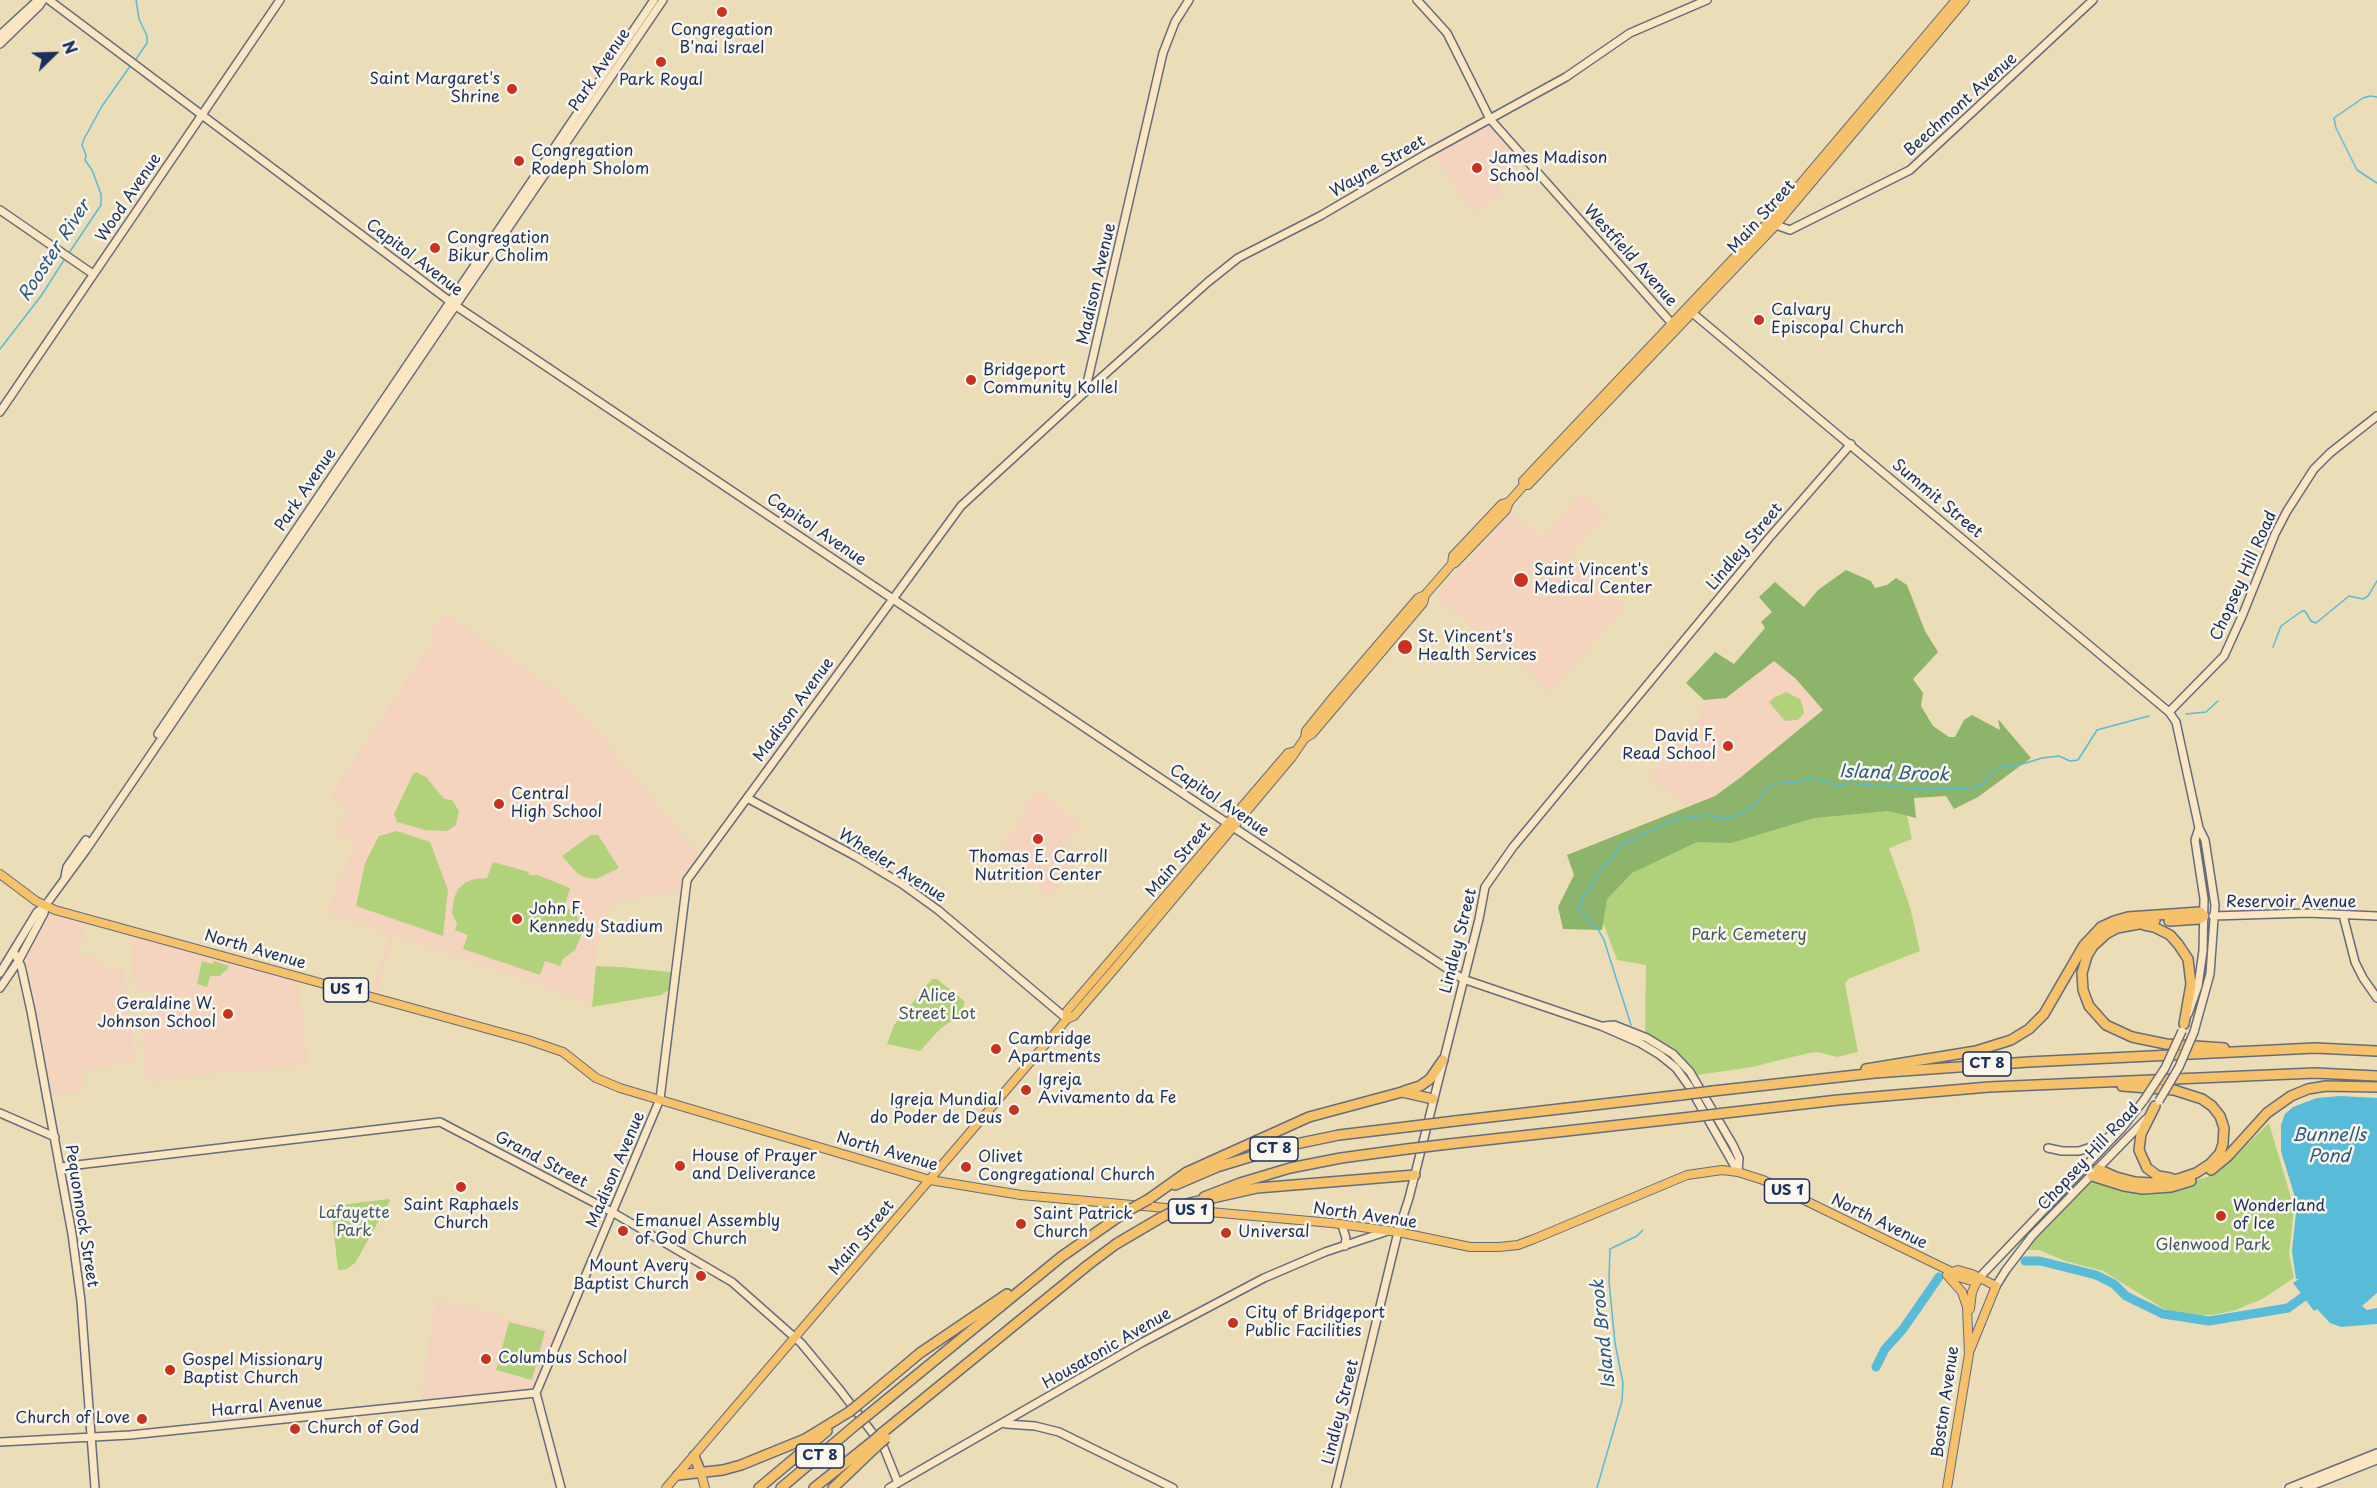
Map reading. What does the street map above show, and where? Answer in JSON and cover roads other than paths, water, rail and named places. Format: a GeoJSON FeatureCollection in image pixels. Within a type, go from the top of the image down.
{"type":"FeatureCollection","features":[{"type":"Feature","properties":{"kind":"highway"},"geometry":{"type":"LineString","coordinates":[[1842,1077],[1874,1067],[1959,1054],[2006,1042],[2029,1029],[2044,1014],[2084,945],[2105,925],[2133,917],[2200,912],[2204,916],[2200,919],[2146,922],[2121,927],[2106,934],[2096,942],[2083,969],[2082,986],[2085,998],[2102,1022],[2124,1034],[2154,1042],[2262,1050]]}},
{"type":"Feature","properties":{"kind":"highway"},"geometry":{"type":"LineString","coordinates":[[2121,927],[2138,924],[2154,927],[2170,935],[2184,951],[2192,980],[2183,1028]]}},
{"type":"Feature","properties":{"kind":"highway","name":"CT 8"},"geometry":{"type":"LineString","coordinates":[[781,1488],[1098,1229],[1149,1198],[1200,1174],[1268,1150],[1339,1135],[1842,1077],[1977,1065],[2262,1050],[2315,1048],[2377,1051]]}},
{"type":"Feature","properties":{"kind":"highway"},"geometry":{"type":"LineString","coordinates":[[1149,1198],[1187,1172],[1300,1120],[1402,1092],[1427,1082],[1443,1060]]}},
{"type":"Feature","properties":{"kind":"highway","name":"CT 8"},"geometry":{"type":"LineString","coordinates":[[814,1488],[884,1436],[925,1397],[1097,1258],[1162,1217],[1190,1203],[1240,1183],[1290,1168],[1407,1149],[1932,1091],[2315,1073],[2377,1076]]}},
{"type":"Feature","properties":{"kind":"highway"},"geometry":{"type":"LineString","coordinates":[[2066,1083],[2174,1090],[2194,1095],[2212,1106],[2223,1124],[2222,1148],[2210,1164],[2187,1176],[2161,1182],[2144,1182],[2125,1180],[2095,1172]]}},
{"type":"Feature","properties":{"kind":"highway"},"geometry":{"type":"LineString","coordinates":[[2095,1172],[2124,1186],[2143,1189],[2162,1189],[2184,1184],[2214,1168],[2267,1113],[2291,1096],[2308,1089],[2326,1086],[2377,1087]]}},
{"type":"Feature","properties":{"kind":"highway"},"geometry":{"type":"LineString","coordinates":[[1402,1092],[1433,1099]]}},
{"type":"Feature","properties":{"kind":"highway"},"geometry":{"type":"LineString","coordinates":[[2157,1104],[2140,1139],[2139,1150],[2142,1160],[2147,1168],[2158,1176],[2170,1178],[2187,1176]]}},
{"type":"Feature","properties":{"kind":"highway"},"geometry":{"type":"LineString","coordinates":[[1190,1203],[1257,1188],[1415,1175]]}},
{"type":"Feature","properties":{"kind":"highway"},"geometry":{"type":"LineString","coordinates":[[759,1488],[928,1347],[1047,1269]]}},
{"type":"Feature","properties":{"kind":"highway"},"geometry":{"type":"LineString","coordinates":[[678,1475],[730,1469],[811,1436],[849,1412]]}},
{"type":"Feature","properties":{"kind":"highway"},"geometry":{"type":"LineString","coordinates":[[833,1488],[875,1443]]}},
{"type":"Feature","properties":{"kind":"highway"},"geometry":{"type":"LineString","coordinates":[[694,1456],[700,1473]]}},
{"type":"Feature","properties":{"kind":"main road"},"geometry":{"type":"LineString","coordinates":[[0,34],[38,0]]}},
{"type":"Feature","properties":{"kind":"main road"},"geometry":{"type":"LineString","coordinates":[[0,44],[43,0]]}},
{"type":"Feature","properties":{"kind":"main road","name":"Capitol Avenue"},"geometry":{"type":"LineString","coordinates":[[49,0],[454,304],[1463,979],[1601,1026],[1614,1025],[1647,1038],[1679,1060],[1690,1072],[1733,1145],[1738,1158],[1738,1172]]}},
{"type":"Feature","properties":{"kind":"main road","name":"Wood Avenue"},"geometry":{"type":"LineString","coordinates":[[0,412],[280,0]]}},
{"type":"Feature","properties":{"kind":"main road","name":"Park Avenue"},"geometry":{"type":"LineString","coordinates":[[0,973],[37,912],[45,906],[86,850],[654,5],[663,0]]}},
{"type":"Feature","properties":{"kind":"main road","name":"Madison Avenue"},"geometry":{"type":"LineString","coordinates":[[536,1393],[660,1099],[687,880],[961,506],[1085,392],[1163,53],[1175,22],[1189,0]]}},
{"type":"Feature","properties":{"kind":"main road","name":"Westfield Avenue"},"geometry":{"type":"LineString","coordinates":[[1417,0],[1447,33],[1490,119],[1674,326]]}},
{"type":"Feature","properties":{"kind":"main road","name":"Wayne Street"},"geometry":{"type":"LineString","coordinates":[[1085,392],[1208,282],[1239,258],[1320,216],[1566,77],[1624,36],[1707,0]]}},
{"type":"Feature","properties":{"kind":"main road","name":"Main Street"},"geometry":{"type":"LineString","coordinates":[[1772,223],[1956,0]]}},
{"type":"Feature","properties":{"kind":"main road","name":"Main Street"},"geometry":{"type":"LineString","coordinates":[[668,1488],[794,1337],[1067,1019],[1067,1011],[1292,757],[1305,738],[1312,734],[1416,612],[1425,596],[1452,564],[1453,556],[1502,504],[1509,502],[1524,485],[1523,481],[1566,441],[1772,223],[1965,0]]}},
{"type":"Feature","properties":{"kind":"main road","name":"Beechmont Avenue"},"geometry":{"type":"LineString","coordinates":[[1772,223],[1790,230],[1910,170],[2093,0]]}},
{"type":"Feature","properties":{"kind":"main road"},"geometry":{"type":"LineString","coordinates":[[0,210],[93,274]]}},
{"type":"Feature","properties":{"kind":"main road","name":"Summit Street"},"geometry":{"type":"LineString","coordinates":[[1690,310],[2169,712]]}},
{"type":"Feature","properties":{"kind":"main road","name":"Chopsey Hill Road"},"geometry":{"type":"LineString","coordinates":[[1969,1354],[1995,1286],[2032,1236],[2134,1132],[2157,1104],[2179,1067],[2194,1032],[2210,974],[2215,916],[2207,848],[2199,828],[2176,722],[2169,712],[2224,656],[2275,534],[2314,469],[2330,453],[2377,416]]}},
{"type":"Feature","properties":{"kind":"main road","name":"Lindley Street"},"geometry":{"type":"LineString","coordinates":[[1336,1488],[1398,1232],[1415,1175],[1479,919],[1485,887],[1513,847],[1769,538],[1851,444]]}},
{"type":"Feature","properties":{"kind":"main road","name":"Wheeler Avenue"},"geometry":{"type":"LineString","coordinates":[[747,798],[858,857],[902,884],[938,910],[1067,1019]]}},
{"type":"Feature","properties":{"kind":"main road","name":"Chopsey Hill Road"},"geometry":{"type":"LineString","coordinates":[[1969,1320],[1972,1292],[1978,1279],[2122,1128],[2165,1068],[2196,996],[2200,978],[2204,916],[2203,886],[2195,840],[2199,828]]}},
{"type":"Feature","properties":{"kind":"main road","name":"North Avenue"},"geometry":{"type":"LineString","coordinates":[[0,874],[45,906],[528,1040],[563,1052],[602,1080],[930,1180],[1021,1195],[1342,1225],[1398,1232],[1470,1247],[1499,1247],[1518,1245],[1687,1176],[1710,1171],[1738,1172],[1781,1188],[1937,1266]]}},
{"type":"Feature","properties":{"kind":"main road","name":"North Avenue"},"geometry":{"type":"LineString","coordinates":[[0,881],[15,885]]}},
{"type":"Feature","properties":{"kind":"main road","name":"Park Avenue"},"geometry":{"type":"LineString","coordinates":[[0,988],[19,960],[44,913],[45,906]]}},
{"type":"Feature","properties":{"kind":"main road","name":"Reservoir Avenue"},"geometry":{"type":"LineString","coordinates":[[2204,916],[2308,913],[2377,916]]}},
{"type":"Feature","properties":{"kind":"main road"},"geometry":{"type":"LineString","coordinates":[[2343,915],[2355,962],[2377,998]]}},
{"type":"Feature","properties":{"kind":"main road","name":"Pequonnock Street"},"geometry":{"type":"LineString","coordinates":[[14,952],[19,960],[55,1137],[81,1301],[95,1488]]}},
{"type":"Feature","properties":{"kind":"main road"},"geometry":{"type":"LineString","coordinates":[[0,1113],[55,1137]]}},
{"type":"Feature","properties":{"kind":"main road","name":"Grand Street"},"geometry":{"type":"LineString","coordinates":[[60,1167],[440,1122],[612,1212],[732,1282],[794,1337],[833,1382],[876,1436],[890,1461],[897,1484]]}},
{"type":"Feature","properties":{"kind":"main road"},"geometry":{"type":"LineString","coordinates":[[2048,1148],[2067,1151],[2084,1149],[2099,1144],[2122,1128]]}},
{"type":"Feature","properties":{"kind":"main road"},"geometry":{"type":"LineString","coordinates":[[1342,1225],[1346,1234],[1345,1246]]}},
{"type":"Feature","properties":{"kind":"main road","name":"Housatonic Avenue"},"geometry":{"type":"LineString","coordinates":[[890,1488],[1143,1342],[1264,1278],[1385,1232]]}},
{"type":"Feature","properties":{"kind":"main road","name":"US 1"},"geometry":{"type":"LineString","coordinates":[[1937,1266],[1952,1272],[1972,1274],[1995,1286]]}},
{"type":"Feature","properties":{"kind":"main road","name":"US 1"},"geometry":{"type":"LineString","coordinates":[[1937,1266],[1962,1292],[1968,1307],[1969,1320]]}},
{"type":"Feature","properties":{"kind":"main road","name":"Boston Avenue"},"geometry":{"type":"LineString","coordinates":[[1947,1488],[1969,1354],[1969,1320]]}},
{"type":"Feature","properties":{"kind":"main road"},"geometry":{"type":"LineString","coordinates":[[536,1393],[561,1488]]}},
{"type":"Feature","properties":{"kind":"main road","name":"Harral Avenue"},"geometry":{"type":"LineString","coordinates":[[0,1442],[92,1438],[536,1393]]}},
{"type":"Feature","properties":{"kind":"main road"},"geometry":{"type":"LineString","coordinates":[[1003,1424],[1035,1426],[1059,1432],[1173,1488]]}},
{"type":"Feature","properties":{"kind":"main road"},"geometry":{"type":"LineString","coordinates":[[2289,1488],[2377,1453]]}},
{"type":"Feature","properties":{"kind":"main road"},"geometry":{"type":"LineString","coordinates":[[2306,1488],[2377,1460]]}},
{"type":"Feature","properties":{"kind":"main road"},"geometry":{"type":"LineString","coordinates":[[700,1473],[705,1488]]}},
{"type":"Feature","properties":{"kind":"water","name":"Bunnells Pond"},"geometry":{"type":"Polygon","coordinates":[[[2340,1096],[2377,1098],[2377,1293],[2362,1306],[2367,1310],[2377,1308],[2377,1324],[2341,1327],[2330,1323],[2317,1309],[2314,1311],[2293,1283],[2299,1279],[2296,1279],[2292,1251],[2297,1204],[2281,1151],[2281,1125],[2285,1114],[2293,1107],[2317,1098],[2340,1096]]]}},
{"type":"Feature","properties":{"kind":"waterway","name":"Rooster River"},"geometry":{"type":"LineString","coordinates":[[134,62],[147,43],[147,36],[139,19],[136,0]]}},
{"type":"Feature","properties":{"kind":"waterway","name":"Rooster River"},"geometry":{"type":"LineString","coordinates":[[69,253],[101,205],[101,194],[92,170],[85,160],[86,155],[82,145],[102,106],[131,65]]}},
{"type":"Feature","properties":{"kind":"waterway","name":"Island Brook"},"geometry":{"type":"LineString","coordinates":[[2377,97],[2363,98],[2334,118],[2336,128],[2357,170],[2377,183]]}},
{"type":"Feature","properties":{"kind":"waterway","name":"Rooster River"},"geometry":{"type":"LineString","coordinates":[[0,349],[41,296],[66,257]]}},
{"type":"Feature","properties":{"kind":"waterway","name":"Island Brook"},"geometry":{"type":"LineString","coordinates":[[2273,647],[2281,626],[2302,611],[2305,611],[2311,621],[2316,623],[2349,596],[2363,599],[2368,596],[2377,581]]}},
{"type":"Feature","properties":{"kind":"waterway","name":"Island Brook"},"geometry":{"type":"LineString","coordinates":[[2186,714],[2206,712],[2218,701]]}},
{"type":"Feature","properties":{"kind":"waterway","name":"Island Brook"},"geometry":{"type":"LineString","coordinates":[[1631,1025],[1604,940],[1579,909],[1582,897],[1593,884],[1597,873],[1608,863],[1621,845],[1678,818],[1707,815],[1724,819],[1740,814],[1752,807],[1772,784],[1801,782],[1805,778],[1828,781],[1835,786],[1849,783],[1922,789],[1972,788],[1983,784],[2001,766],[2016,766],[2042,758],[2059,756],[2070,761],[2078,760],[2097,730],[2149,716]]}},
{"type":"Feature","properties":{"kind":"waterway","name":"Island Brook"},"geometry":{"type":"LineString","coordinates":[[1597,1488],[1622,1401],[1623,1383],[1615,1343],[1609,1281],[1610,1249],[1637,1236],[1643,1230]]}},
{"type":"Feature","properties":{"kind":"waterway"},"geometry":{"type":"LineString","coordinates":[[2025,1261],[2040,1261],[2096,1275],[2114,1284],[2126,1296],[2163,1314],[2209,1321],[2288,1308],[2303,1297]]}},
{"type":"Feature","properties":{"kind":"waterway"},"geometry":{"type":"LineString","coordinates":[[1876,1367],[1885,1349],[1903,1329],[1939,1277]]}},
{"type":"Feature","properties":{"kind":"place","name":"Congregation B'nai Israel"},"geometry":{"type":"Point","coordinates":[722,12]}},
{"type":"Feature","properties":{"kind":"place","name":"Park Royal"},"geometry":{"type":"Point","coordinates":[661,62]}},
{"type":"Feature","properties":{"kind":"place","name":"Saint Margaret's Shrine"},"geometry":{"type":"Point","coordinates":[512,89]}},
{"type":"Feature","properties":{"kind":"place","name":"Congregation Rodeph Sholom"},"geometry":{"type":"Point","coordinates":[519,161]}},
{"type":"Feature","properties":{"kind":"place","name":"James Madison School"},"geometry":{"type":"Point","coordinates":[1477,168]}},
{"type":"Feature","properties":{"kind":"place","name":"Congregation Bikur Cholim"},"geometry":{"type":"Point","coordinates":[435,248]}},
{"type":"Feature","properties":{"kind":"place","name":"Calvary Episcopal Church"},"geometry":{"type":"Point","coordinates":[1759,320]}},
{"type":"Feature","properties":{"kind":"place","name":"Bridgeport Community Kollel"},"geometry":{"type":"Point","coordinates":[971,380]}},
{"type":"Feature","properties":{"kind":"place","name":"Saint Vincent's Medical Center"},"geometry":{"type":"Point","coordinates":[1521,580]}},
{"type":"Feature","properties":{"kind":"place","name":"St. Vincent's Health Services"},"geometry":{"type":"Point","coordinates":[1405,647]}},
{"type":"Feature","properties":{"kind":"place","name":"David F. Read School"},"geometry":{"type":"Point","coordinates":[1728,746]}},
{"type":"Feature","properties":{"kind":"place","name":"Central High School"},"geometry":{"type":"Point","coordinates":[499,804]}},
{"type":"Feature","properties":{"kind":"place","name":"Thomas E. Carroll Nutrition Center"},"geometry":{"type":"Point","coordinates":[1038,839]}},
{"type":"Feature","properties":{"kind":"place","name":"John F. Kennedy Stadium"},"geometry":{"type":"Point","coordinates":[517,919]}},
{"type":"Feature","properties":{"kind":"place","name":"Geraldine W. Johnson School"},"geometry":{"type":"Point","coordinates":[228,1014]}},
{"type":"Feature","properties":{"kind":"place","name":"Cambridge Apartments"},"geometry":{"type":"Point","coordinates":[996,1049]}},
{"type":"Feature","properties":{"kind":"place","name":"Igreja Avivamento da Fe"},"geometry":{"type":"Point","coordinates":[1026,1090]}},
{"type":"Feature","properties":{"kind":"place","name":"Igreja Mundial do Poder de Deus"},"geometry":{"type":"Point","coordinates":[1014,1110]}},
{"type":"Feature","properties":{"kind":"place","name":"House of Prayer and Deliverance"},"geometry":{"type":"Point","coordinates":[680,1166]}},
{"type":"Feature","properties":{"kind":"place","name":"Olivet Congregational Church"},"geometry":{"type":"Point","coordinates":[966,1167]}},
{"type":"Feature","properties":{"kind":"place","name":"Saint Raphaels Church"},"geometry":{"type":"Point","coordinates":[461,1187]}},
{"type":"Feature","properties":{"kind":"place","name":"Wonderland of Ice"},"geometry":{"type":"Point","coordinates":[2221,1216]}},
{"type":"Feature","properties":{"kind":"place","name":"Saint Patrick Church"},"geometry":{"type":"Point","coordinates":[1021,1224]}},
{"type":"Feature","properties":{"kind":"place","name":"Emanuel Assembly of God Church"},"geometry":{"type":"Point","coordinates":[623,1231]}},
{"type":"Feature","properties":{"kind":"place","name":"Universal"},"geometry":{"type":"Point","coordinates":[1226,1233]}},
{"type":"Feature","properties":{"kind":"place","name":"Mount Avery Baptist Church"},"geometry":{"type":"Point","coordinates":[701,1276]}},
{"type":"Feature","properties":{"kind":"place","name":"City of Bridgeport Public Facilities"},"geometry":{"type":"Point","coordinates":[1233,1323]}},
{"type":"Feature","properties":{"kind":"place","name":"Columbus School"},"geometry":{"type":"Point","coordinates":[486,1359]}},
{"type":"Feature","properties":{"kind":"place","name":"Gospel Missionary Baptist Church"},"geometry":{"type":"Point","coordinates":[170,1370]}},
{"type":"Feature","properties":{"kind":"place","name":"Church of Love"},"geometry":{"type":"Point","coordinates":[142,1419]}},
{"type":"Feature","properties":{"kind":"place","name":"Church of God"},"geometry":{"type":"Point","coordinates":[295,1429]}},
{"type":"Feature","properties":{"kind":"park label","name":"Park Cemetery"},"geometry":{"type":"Point","coordinates":[1749,936]}},
{"type":"Feature","properties":{"kind":"park label","name":"Alice Street Lot"},"geometry":{"type":"Point","coordinates":[937,1006]}},
{"type":"Feature","properties":{"kind":"park label","name":"Lafayette Park"},"geometry":{"type":"Point","coordinates":[354,1223]}},
{"type":"Feature","properties":{"kind":"park label","name":"Glenwood Park"},"geometry":{"type":"Point","coordinates":[2213,1246]}}]}
